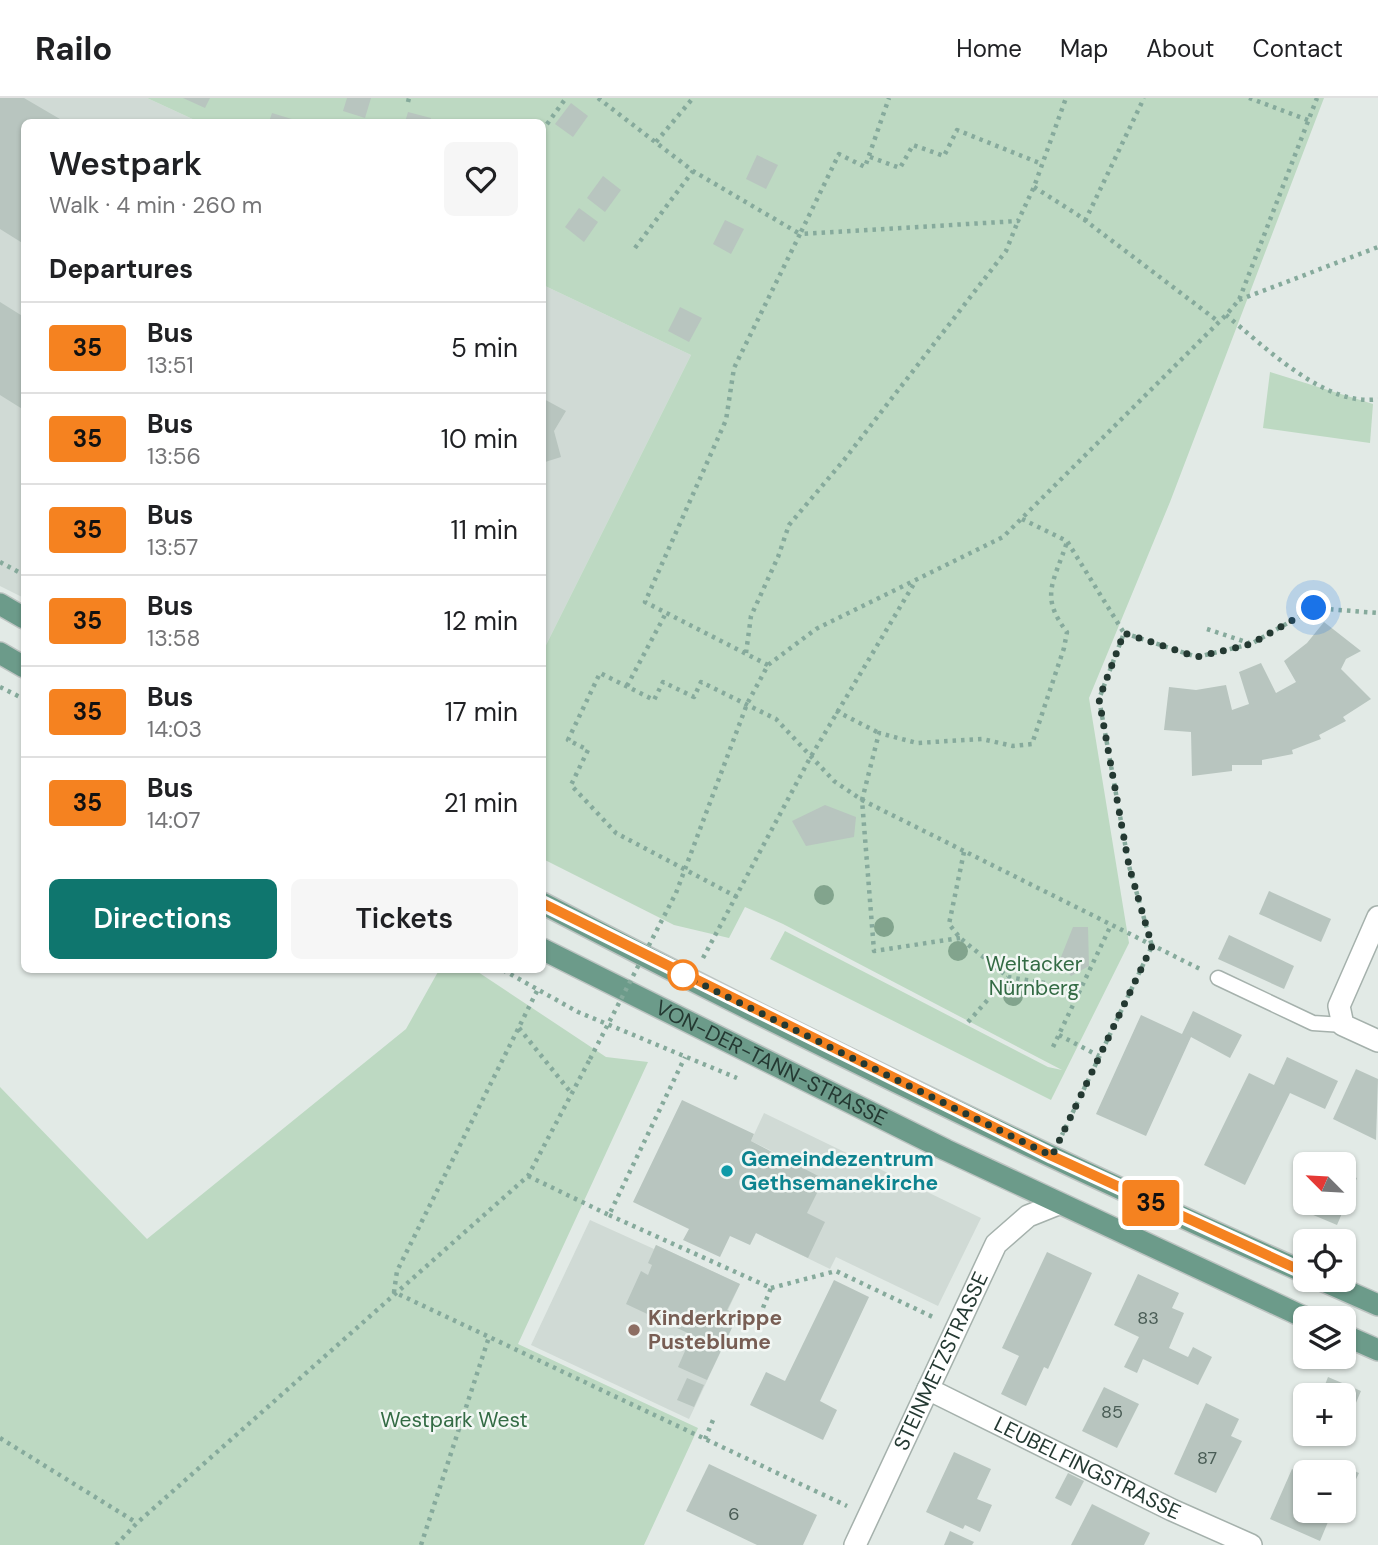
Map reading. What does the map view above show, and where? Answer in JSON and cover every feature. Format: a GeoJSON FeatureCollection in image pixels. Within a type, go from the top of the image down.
{"type":"FeatureCollection","features":[{"type":"Feature","properties":{"kind":"main road"},"geometry":{"type":"LineString","coordinates":[[0,604],[21,616]]}},
{"type":"Feature","properties":{"kind":"main road"},"geometry":{"type":"LineString","coordinates":[[0,653],[21,665]]}},
{"type":"Feature","properties":{"kind":"main road","name":"VON-DER-TANN-STRASSE"},"geometry":{"type":"LineString","coordinates":[[546,905],[1052,1156],[1293,1267]]}},
{"type":"Feature","properties":{"kind":"main road","name":"VON-DER-TANN-STRASSE"},"geometry":{"type":"LineString","coordinates":[[546,951],[697,1028],[1058,1204],[1293,1312]]}},
{"type":"Feature","properties":{"kind":"main road"},"geometry":{"type":"LineString","coordinates":[[1348,1292],[1378,1305]]}},
{"type":"Feature","properties":{"kind":"main road"},"geometry":{"type":"LineString","coordinates":[[1356,1340],[1378,1350]]}},
{"type":"Feature","properties":{"kind":"street"},"geometry":{"type":"LineString","coordinates":[[1378,917],[1339,1006],[1343,1025],[1378,1041]]}},
{"type":"Feature","properties":{"kind":"street","name":"STEINMETZSTRASSE"},"geometry":{"type":"LineString","coordinates":[[855,1545],[996,1244],[1028,1216],[1058,1204]]}},
{"type":"Feature","properties":{"kind":"street","name":"LEUBELFINGSTRASSE"},"geometry":{"type":"LineString","coordinates":[[928,1389],[1172,1510],[1251,1545]]}},
{"type":"Feature","properties":{"kind":"lane"},"geometry":{"type":"LineString","coordinates":[[1218,978],[1313,1023],[1343,1025]]}},
{"type":"Feature","properties":{"kind":"path"},"geometry":{"type":"LineString","coordinates":[[546,126],[566,98]]}},
{"type":"Feature","properties":{"kind":"path"},"geometry":{"type":"LineString","coordinates":[[598,98],[693,171],[800,234],[1018,221]]}},
{"type":"Feature","properties":{"kind":"path"},"geometry":{"type":"LineString","coordinates":[[656,142],[694,98]]}},
{"type":"Feature","properties":{"kind":"path"},"geometry":{"type":"LineString","coordinates":[[768,665],[645,602],[726,420],[734,368],[839,154],[865,167],[889,98]]}},
{"type":"Feature","properties":{"kind":"path"},"geometry":{"type":"LineString","coordinates":[[746,653],[751,617],[789,525],[844,460],[1006,251],[1034,187],[1066,98]]}},
{"type":"Feature","properties":{"kind":"path"},"geometry":{"type":"LineString","coordinates":[[1085,221],[1144,98]]}},
{"type":"Feature","properties":{"kind":"path"},"geometry":{"type":"LineString","coordinates":[[1249,98],[1308,120]]}},
{"type":"Feature","properties":{"kind":"path"},"geometry":{"type":"LineString","coordinates":[[116,1545],[137,1523],[394,1292],[528,1176],[676,893],[747,704],[768,665],[816,629],[1003,537],[1226,315],[1239,300],[1317,98]]}},
{"type":"Feature","properties":{"kind":"path"},"geometry":{"type":"LineString","coordinates":[[870,157],[900,168],[912,145],[944,156],[957,130],[1042,164]]}},
{"type":"Feature","properties":{"kind":"path"},"geometry":{"type":"LineString","coordinates":[[635,248],[693,171]]}},
{"type":"Feature","properties":{"kind":"path"},"geometry":{"type":"LineString","coordinates":[[1034,187],[1085,221],[1219,321]]}},
{"type":"Feature","properties":{"kind":"path"},"geometry":{"type":"LineString","coordinates":[[1239,300],[1378,247]]}},
{"type":"Feature","properties":{"kind":"path"},"geometry":{"type":"LineString","coordinates":[[1226,315],[1304,378],[1362,402],[1378,398]]}},
{"type":"Feature","properties":{"kind":"path"},"geometry":{"type":"LineString","coordinates":[[1022,519],[1067,541],[1124,633],[1197,657],[1251,644],[1314,608],[1378,613]]}},
{"type":"Feature","properties":{"kind":"path"},"geometry":{"type":"LineString","coordinates":[[836,711],[878,733],[917,743],[982,739],[1013,746],[1032,744],[1065,648],[1067,632],[1052,613],[1050,595],[1067,541]]}},
{"type":"Feature","properties":{"kind":"path"},"geometry":{"type":"LineString","coordinates":[[0,562],[21,573]]}},
{"type":"Feature","properties":{"kind":"path"},"geometry":{"type":"LineString","coordinates":[[702,961],[836,711],[916,581]]}},
{"type":"Feature","properties":{"kind":"path"},"geometry":{"type":"LineString","coordinates":[[627,687],[666,613]]}},
{"type":"Feature","properties":{"kind":"path"},"geometry":{"type":"LineString","coordinates":[[1207,629],[1251,644]]}},
{"type":"Feature","properties":{"kind":"path"},"geometry":{"type":"LineString","coordinates":[[1052,1156],[1152,946],[1129,866],[1099,699],[1124,633]]}},
{"type":"Feature","properties":{"kind":"path"},"geometry":{"type":"LineString","coordinates":[[737,897],[685,872],[616,833],[571,785],[588,750],[568,740],[600,673],[654,700],[663,682],[694,697],[701,682],[747,704],[776,719],[834,781],[862,800],[1218,978]]}},
{"type":"Feature","properties":{"kind":"path"},"geometry":{"type":"LineString","coordinates":[[878,733],[862,800],[874,951],[960,938]]}},
{"type":"Feature","properties":{"kind":"path"},"geometry":{"type":"LineString","coordinates":[[964,852],[949,924],[960,938],[1008,977],[1081,989]]}},
{"type":"Feature","properties":{"kind":"path"},"geometry":{"type":"LineString","coordinates":[[1053,1047],[1111,925]]}},
{"type":"Feature","properties":{"kind":"path"},"geometry":{"type":"LineString","coordinates":[[968,1023],[1008,977]]}},
{"type":"Feature","properties":{"kind":"path"},"geometry":{"type":"LineString","coordinates":[[394,1292],[397,1271],[537,991]]}},
{"type":"Feature","properties":{"kind":"path"},"geometry":{"type":"LineString","coordinates":[[519,1028],[572,1094]]}},
{"type":"Feature","properties":{"kind":"path"},"geometry":{"type":"LineString","coordinates":[[1059,1035],[1099,1056]]}},
{"type":"Feature","properties":{"kind":"path"},"geometry":{"type":"LineString","coordinates":[[610,1215],[685,1057]]}},
{"type":"Feature","properties":{"kind":"path"},"geometry":{"type":"LineString","coordinates":[[528,1176],[771,1288],[836,1271],[956,1328]]}},
{"type":"Feature","properties":{"kind":"path"},"geometry":{"type":"LineString","coordinates":[[758,1320],[771,1288]]}},
{"type":"Feature","properties":{"kind":"path"},"geometry":{"type":"LineString","coordinates":[[394,1292],[868,1516]]}},
{"type":"Feature","properties":{"kind":"path"},"geometry":{"type":"LineString","coordinates":[[421,1545],[489,1337]]}},
{"type":"Feature","properties":{"kind":"path"},"geometry":{"type":"LineString","coordinates":[[705,1439],[713,1420]]}},
{"type":"Feature","properties":{"kind":"path"},"geometry":{"type":"LineString","coordinates":[[0,1438],[137,1523]]}},
{"type":"Feature","properties":{"kind":"shaded area"},"geometry":{"type":"Polygon","coordinates":[[[0,98],[147,98],[192,119],[21,119],[21,596],[0,586],[0,98]]]}},
{"type":"Feature","properties":{"kind":"shaded area"},"geometry":{"type":"Polygon","coordinates":[[[546,286],[691,355],[546,645],[546,286]]]}},
{"type":"Feature","properties":{"kind":"shaded area"},"geometry":{"type":"Polygon","coordinates":[[[764,1113],[981,1218],[938,1306],[836,1257],[830,1269],[756,1233],[792,1161],[751,1141],[764,1113]]]}},
{"type":"Feature","properties":{"kind":"shaded area","name":"Kinderkrippe Pusteblume"},"geometry":{"type":"Polygon","coordinates":[[[590,1220],[654,1249],[656,1245],[740,1284],[728,1310],[738,1315],[689,1419],[531,1345],[590,1220]]]}},
{"type":"Feature","properties":{"kind":"green space","name":"Weltacker Nürnberg"},"geometry":{"type":"Polygon","coordinates":[[[147,98],[1324,98],[1170,502],[1089,698],[1129,943],[1051,1100],[770,959],[785,931],[1048,1067],[1062,1070],[783,924],[745,907],[729,938],[674,925],[546,861],[546,645],[691,355],[546,286],[546,119],[192,119],[147,98]]]}},
{"type":"Feature","properties":{"kind":"green space"},"geometry":{"type":"Polygon","coordinates":[[[1270,372],[1373,404],[1370,443],[1263,428],[1270,372]]]}},
{"type":"Feature","properties":{"kind":"green space","name":"Westpark West"},"geometry":{"type":"Polygon","coordinates":[[[437,973],[480,973],[606,1057],[648,1062],[518,1344],[698,1428],[644,1545],[0,1545],[0,1087],[147,1239],[406,1029],[437,973]]]}},
{"type":"Feature","properties":{"kind":"building"},"geometry":{"type":"Polygon","coordinates":[[[0,98],[24,98],[60,119],[21,119],[21,242],[0,229],[0,98]]]}},
{"type":"Feature","properties":{"kind":"building"},"geometry":{"type":"Polygon","coordinates":[[[183,98],[210,98],[205,108],[183,98]]]}},
{"type":"Feature","properties":{"kind":"building"},"geometry":{"type":"Polygon","coordinates":[[[347,98],[371,98],[365,118],[343,111],[347,98]]]}},
{"type":"Feature","properties":{"kind":"building"},"geometry":{"type":"Polygon","coordinates":[[[571,103],[588,116],[573,137],[555,124],[571,103]]]}},
{"type":"Feature","properties":{"kind":"building"},"geometry":{"type":"Polygon","coordinates":[[[408,112],[431,118],[431,119],[406,119],[408,112]]]}},
{"type":"Feature","properties":{"kind":"building"},"geometry":{"type":"Polygon","coordinates":[[[272,113],[292,119],[270,119],[272,113]]]}},
{"type":"Feature","properties":{"kind":"building"},"geometry":{"type":"Polygon","coordinates":[[[757,155],[778,165],[766,189],[746,179],[757,155]]]}},
{"type":"Feature","properties":{"kind":"building"},"geometry":{"type":"Polygon","coordinates":[[[603,176],[621,190],[605,212],[587,198],[603,176]]]}},
{"type":"Feature","properties":{"kind":"building"},"geometry":{"type":"Polygon","coordinates":[[[579,208],[598,222],[584,242],[565,227],[579,208]]]}},
{"type":"Feature","properties":{"kind":"building"},"geometry":{"type":"Polygon","coordinates":[[[725,220],[744,229],[731,254],[713,244],[725,220]]]}},
{"type":"Feature","properties":{"kind":"building"},"geometry":{"type":"Polygon","coordinates":[[[0,302],[21,315],[21,408],[0,395],[0,302]]]}},
{"type":"Feature","properties":{"kind":"building"},"geometry":{"type":"Polygon","coordinates":[[[680,307],[702,318],[689,342],[668,331],[680,307]]]}},
{"type":"Feature","properties":{"kind":"building"},"geometry":{"type":"Polygon","coordinates":[[[546,400],[566,411],[554,431],[561,457],[546,462],[546,400]]]}},
{"type":"Feature","properties":{"kind":"building"},"geometry":{"type":"Polygon","coordinates":[[[1324,622],[1361,651],[1346,659],[1341,669],[1371,699],[1343,717],[1346,721],[1319,735],[1321,739],[1292,750],[1293,754],[1262,760],[1262,765],[1232,765],[1232,771],[1192,776],[1191,732],[1164,730],[1169,687],[1196,690],[1226,685],[1232,710],[1249,704],[1239,672],[1261,663],[1276,693],[1296,682],[1284,661],[1307,643],[1324,622]]]}},
{"type":"Feature","properties":{"kind":"building"},"geometry":{"type":"Polygon","coordinates":[[[825,805],[856,817],[854,837],[806,846],[792,821],[825,805]]]}},
{"type":"Feature","properties":{"kind":"building"},"geometry":{"type":"Polygon","coordinates":[[[1269,891],[1331,919],[1321,942],[1259,914],[1269,891]]]}},
{"type":"Feature","properties":{"kind":"building"},"geometry":{"type":"Polygon","coordinates":[[[1073,927],[1088,927],[1089,966],[1071,976],[1059,962],[1073,927]]]}},
{"type":"Feature","properties":{"kind":"building"},"geometry":{"type":"Polygon","coordinates":[[[1229,935],[1294,966],[1284,989],[1218,959],[1229,935]]]}},
{"type":"Feature","properties":{"kind":"building"},"geometry":{"type":"Polygon","coordinates":[[[1193,1011],[1242,1035],[1230,1058],[1191,1037],[1146,1136],[1096,1114],[1141,1015],[1182,1034],[1193,1011]]]}},
{"type":"Feature","properties":{"kind":"building"},"geometry":{"type":"Polygon","coordinates":[[[1287,1057],[1338,1081],[1325,1109],[1290,1093],[1245,1185],[1204,1165],[1249,1073],[1274,1085],[1287,1057]]]}},
{"type":"Feature","properties":{"kind":"building"},"geometry":{"type":"Polygon","coordinates":[[[1356,1069],[1378,1079],[1376,1140],[1333,1119],[1356,1069]]]}},
{"type":"Feature","properties":{"kind":"building","name":"Gemeindezentrum Gethsemanekirche"},"geometry":{"type":"Polygon","coordinates":[[[682,1100],[754,1134],[751,1141],[824,1179],[807,1213],[825,1222],[808,1258],[756,1233],[750,1245],[730,1236],[720,1257],[683,1240],[689,1229],[633,1202],[682,1100]]]}},
{"type":"Feature","properties":{"kind":"building"},"geometry":{"type":"Polygon","coordinates":[[[1313,1215],[1341,1215],[1337,1225],[1313,1215]]]}},
{"type":"Feature","properties":{"kind":"building"},"geometry":{"type":"Polygon","coordinates":[[[656,1245],[740,1284],[727,1310],[738,1315],[707,1380],[678,1367],[692,1335],[626,1304],[641,1271],[648,1275],[652,1265],[648,1263],[656,1245]]]}},
{"type":"Feature","properties":{"kind":"building"},"geometry":{"type":"Polygon","coordinates":[[[1047,1252],[1092,1273],[1048,1369],[1044,1367],[1026,1406],[1001,1394],[1019,1356],[1002,1348],[1047,1252]]]}},
{"type":"Feature","properties":{"kind":"building"},"geometry":{"type":"Polygon","coordinates":[[[1138,1274],[1179,1293],[1172,1308],[1184,1313],[1169,1348],[1188,1357],[1193,1347],[1212,1357],[1198,1385],[1143,1359],[1137,1373],[1124,1367],[1139,1337],[1114,1325],[1138,1274]]]}},
{"type":"Feature","properties":{"kind":"building"},"geometry":{"type":"Polygon","coordinates":[[[834,1280],[869,1297],[820,1401],[837,1410],[823,1440],[750,1405],[766,1372],[785,1381],[834,1280]]]}},
{"type":"Feature","properties":{"kind":"building"},"geometry":{"type":"Polygon","coordinates":[[[1328,1377],[1342,1383],[1326,1383],[1328,1377]]]}},
{"type":"Feature","properties":{"kind":"building"},"geometry":{"type":"Polygon","coordinates":[[[687,1378],[704,1385],[694,1407],[677,1400],[687,1378]]]}},
{"type":"Feature","properties":{"kind":"building"},"geometry":{"type":"Polygon","coordinates":[[[1104,1387],[1139,1404],[1117,1448],[1082,1431],[1104,1387]]]}},
{"type":"Feature","properties":{"kind":"building"},"geometry":{"type":"Polygon","coordinates":[[[1356,1389],[1361,1391],[1356,1403],[1356,1389]]]}},
{"type":"Feature","properties":{"kind":"building"},"geometry":{"type":"Polygon","coordinates":[[[1206,1403],[1239,1419],[1231,1436],[1242,1441],[1216,1493],[1174,1474],[1206,1403]]]}},
{"type":"Feature","properties":{"kind":"building"},"geometry":{"type":"Polygon","coordinates":[[[954,1452],[991,1469],[977,1499],[992,1505],[980,1532],[965,1525],[963,1529],[926,1512],[954,1452]]]}},
{"type":"Feature","properties":{"kind":"building"},"geometry":{"type":"Polygon","coordinates":[[[709,1464],[817,1515],[803,1545],[757,1545],[686,1511],[709,1464]]]}},
{"type":"Feature","properties":{"kind":"building"},"geometry":{"type":"Polygon","coordinates":[[[1292,1469],[1293,1523],[1328,1523],[1320,1541],[1270,1519],[1292,1469]]]}},
{"type":"Feature","properties":{"kind":"building"},"geometry":{"type":"Polygon","coordinates":[[[1068,1473],[1084,1481],[1071,1506],[1055,1498],[1068,1473]]]}},
{"type":"Feature","properties":{"kind":"building"},"geometry":{"type":"Polygon","coordinates":[[[1092,1504],[1150,1533],[1144,1545],[1071,1545],[1092,1504]]]}},
{"type":"Feature","properties":{"kind":"building"},"geometry":{"type":"Polygon","coordinates":[[[950,1531],[974,1542],[972,1545],[944,1545],[950,1531]]]}},
{"type":"Feature","properties":{"kind":"bus line","name":"35"},"geometry":{"type":"LineString","coordinates":[[546,905],[772,1020],[1052,1156],[1293,1267]]}},
{"type":"Feature","properties":{"kind":"place","name":"Gemeindezentrum Gethsemanekirche"},"geometry":{"type":"Point","coordinates":[727,1171]}},
{"type":"Feature","properties":{"kind":"place","name":"Kinderkrippe Pusteblume"},"geometry":{"type":"Point","coordinates":[634,1330]}},
{"type":"Feature","properties":{"kind":"route"},"geometry":{"type":"LineString","coordinates":[[683,975],[1052,1156],[1152,946],[1129,866],[1099,699],[1124,633],[1197,657],[1251,644],[1314,608]]}}]}
